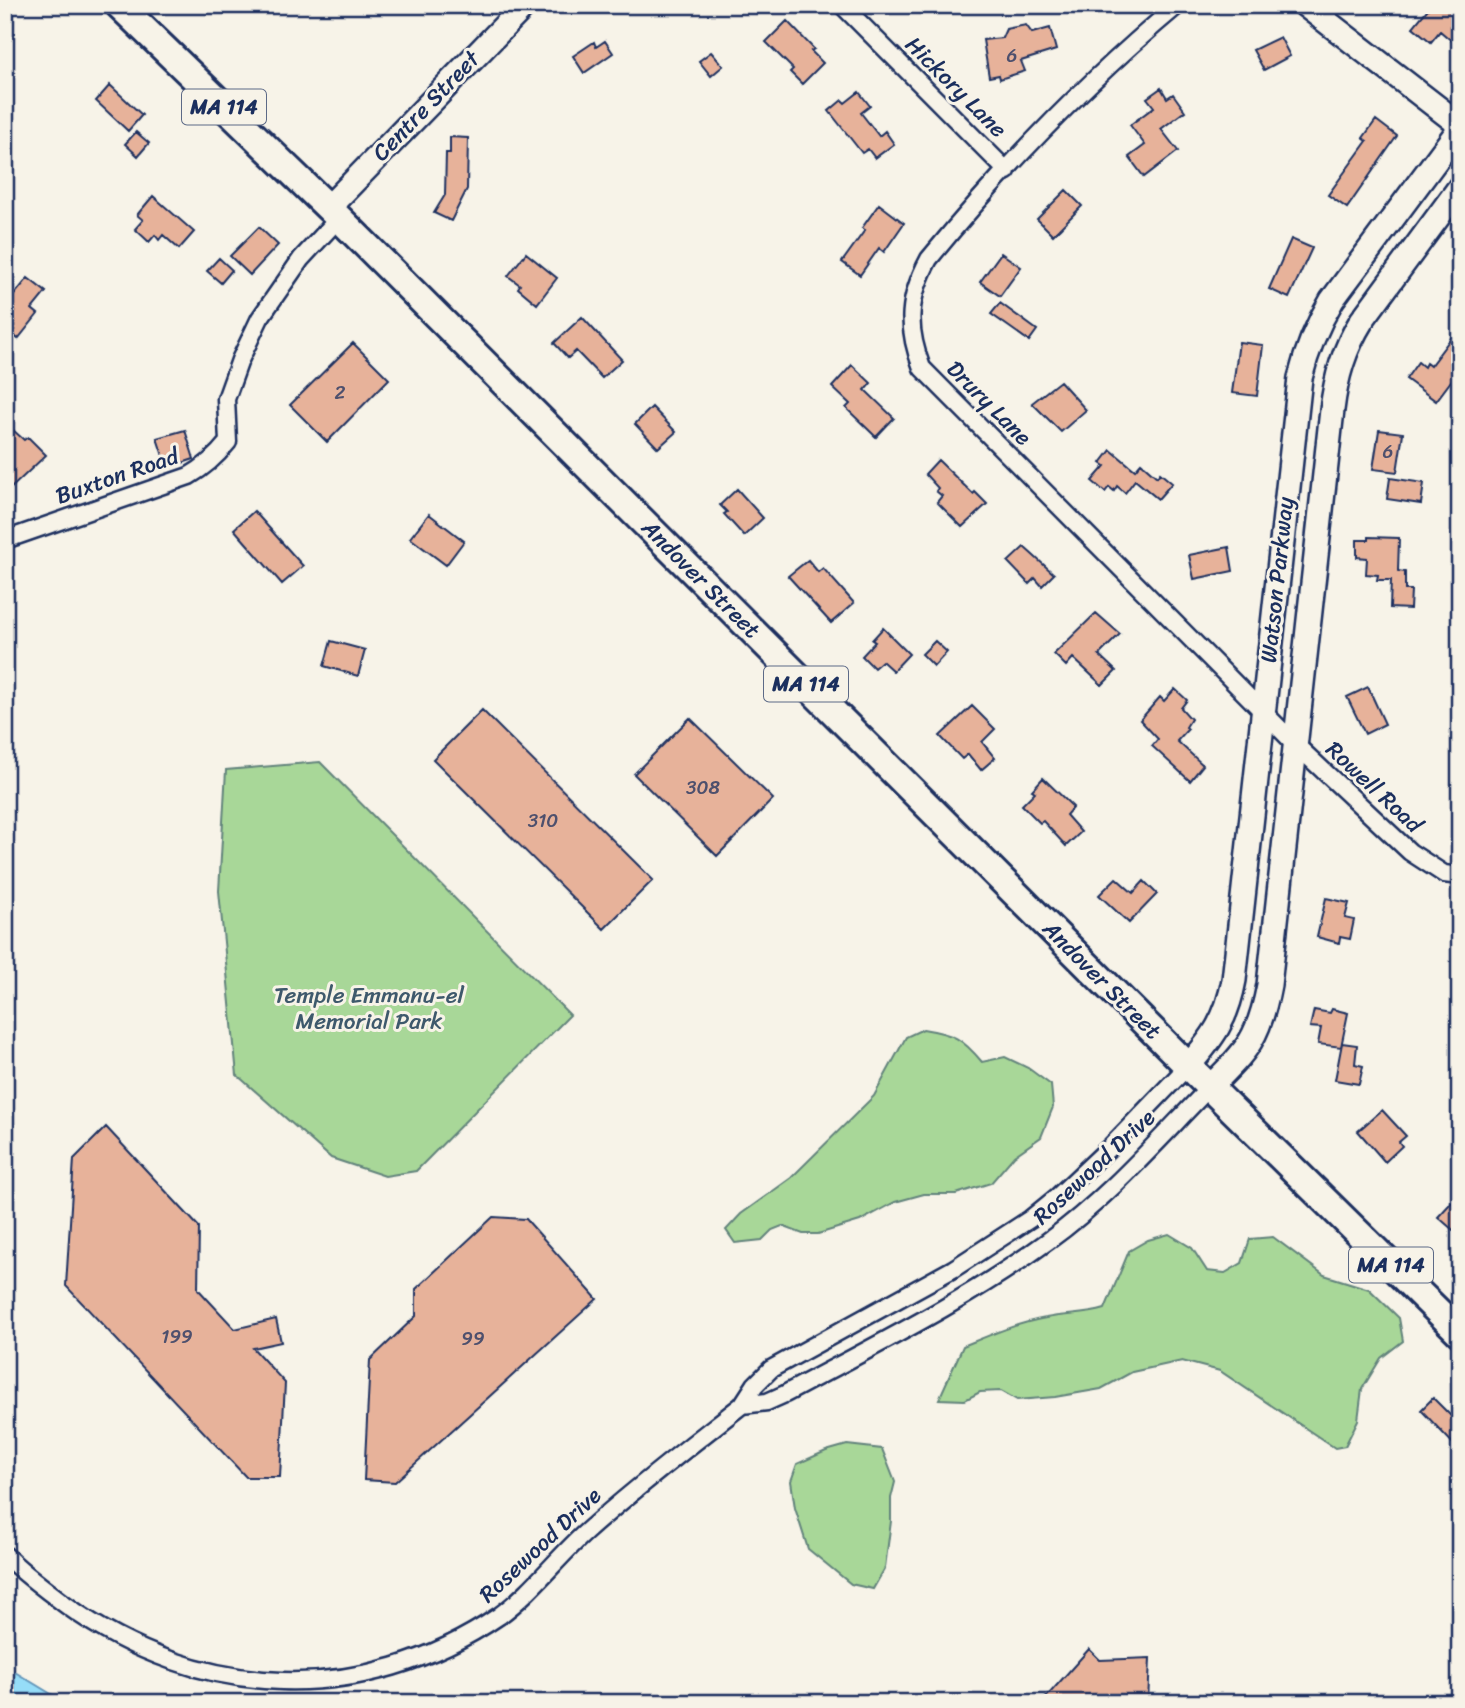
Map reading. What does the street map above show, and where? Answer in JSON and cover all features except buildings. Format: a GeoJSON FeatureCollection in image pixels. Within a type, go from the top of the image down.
{"type":"FeatureCollection","features":[{"type":"Feature","properties":{"kind":"highway","name":"Andover Street"},"geometry":{"type":"LineString","coordinates":[[119,5],[333,213],[1188,1066],[1460,1333]]}},
{"type":"Feature","properties":{"kind":"main road","name":"Centre Street"},"geometry":{"type":"LineString","coordinates":[[333,213],[525,5]]}},
{"type":"Feature","properties":{"kind":"main road"},"geometry":{"type":"LineString","coordinates":[[1305,5],[1460,126]]}},
{"type":"Feature","properties":{"kind":"main road","name":"Watson Parkway"},"geometry":{"type":"LineString","coordinates":[[1188,1066],[1213,1038],[1231,998],[1300,378],[1307,351],[1316,327],[1332,300],[1460,126]]}},
{"type":"Feature","properties":{"kind":"main road","name":"Watson Parkway"},"geometry":{"type":"LineString","coordinates":[[1210,1087],[1244,1052],[1256,1033],[1265,1007],[1335,384],[1341,362],[1362,320],[1460,187]]}},
{"type":"Feature","properties":{"kind":"street","name":"Hickory Lane"},"geometry":{"type":"LineString","coordinates":[[842,5],[1007,170]]}},
{"type":"Feature","properties":{"kind":"street","name":"Drury Lane"},"geometry":{"type":"LineString","coordinates":[[1178,5],[1139,37],[1061,113],[936,250],[917,282],[911,305],[911,326],[922,368],[1296,745]]}},
{"type":"Feature","properties":{"kind":"street","name":"Buxton Road"},"geometry":{"type":"LineString","coordinates":[[5,540],[188,476],[205,467],[217,456],[228,442],[226,399],[240,360],[260,318],[333,213]]}},
{"type":"Feature","properties":{"kind":"street","name":"Rowell Road"},"geometry":{"type":"LineString","coordinates":[[1296,745],[1410,852],[1444,874],[1460,876]]}},
{"type":"Feature","properties":{"kind":"street","name":"Rosewood Drive"},"geometry":{"type":"LineString","coordinates":[[5,1555],[21,1571],[108,1633],[181,1664],[217,1675],[254,1682],[293,1685],[334,1683],[420,1663],[500,1616],[608,1511],[742,1405],[755,1385],[771,1369],[953,1269],[1030,1219],[1110,1147],[1188,1066]]}},
{"type":"Feature","properties":{"kind":"street","name":"Rosewood Drive"},"geometry":{"type":"LineString","coordinates":[[742,1405],[767,1402],[785,1394],[969,1294],[1047,1242],[1131,1168],[1210,1087]]}},
{"type":"Feature","properties":{"kind":"green space","name":"Temple Emmanu-el Memorial Park"},"geometry":{"type":"Polygon","coordinates":[[[320,762],[570,1015],[416,1171],[385,1176],[331,1158],[237,1075],[219,891],[226,770],[320,762]]]}},
{"type":"Feature","properties":{"kind":"green space"},"geometry":{"type":"Polygon","coordinates":[[[923,1029],[957,1038],[982,1062],[1005,1057],[1028,1068],[1051,1085],[1053,1107],[1041,1137],[1014,1156],[991,1183],[956,1194],[924,1194],[895,1202],[860,1221],[818,1234],[803,1234],[782,1226],[772,1230],[762,1240],[735,1243],[726,1230],[741,1214],[791,1178],[874,1096],[906,1037],[923,1029]]]}},
{"type":"Feature","properties":{"kind":"green space"},"geometry":{"type":"Polygon","coordinates":[[[1169,1234],[1192,1248],[1207,1271],[1225,1273],[1242,1263],[1250,1239],[1273,1237],[1324,1275],[1369,1289],[1399,1318],[1403,1341],[1381,1358],[1362,1389],[1358,1420],[1345,1446],[1335,1448],[1220,1371],[1182,1361],[1132,1372],[1101,1389],[1055,1397],[1017,1400],[1001,1391],[980,1392],[965,1400],[939,1399],[963,1346],[1025,1323],[1105,1309],[1129,1251],[1148,1240],[1169,1234]]]}},
{"type":"Feature","properties":{"kind":"green space"},"geometry":{"type":"Polygon","coordinates":[[[847,1445],[882,1449],[895,1482],[891,1498],[885,1568],[873,1589],[851,1584],[808,1549],[795,1508],[791,1481],[797,1464],[847,1445]]]}},
{"type":"Feature","properties":{"kind":"water"},"geometry":{"type":"Polygon","coordinates":[[[5,1666],[66,1703],[5,1703],[5,1666]]]}}]}
